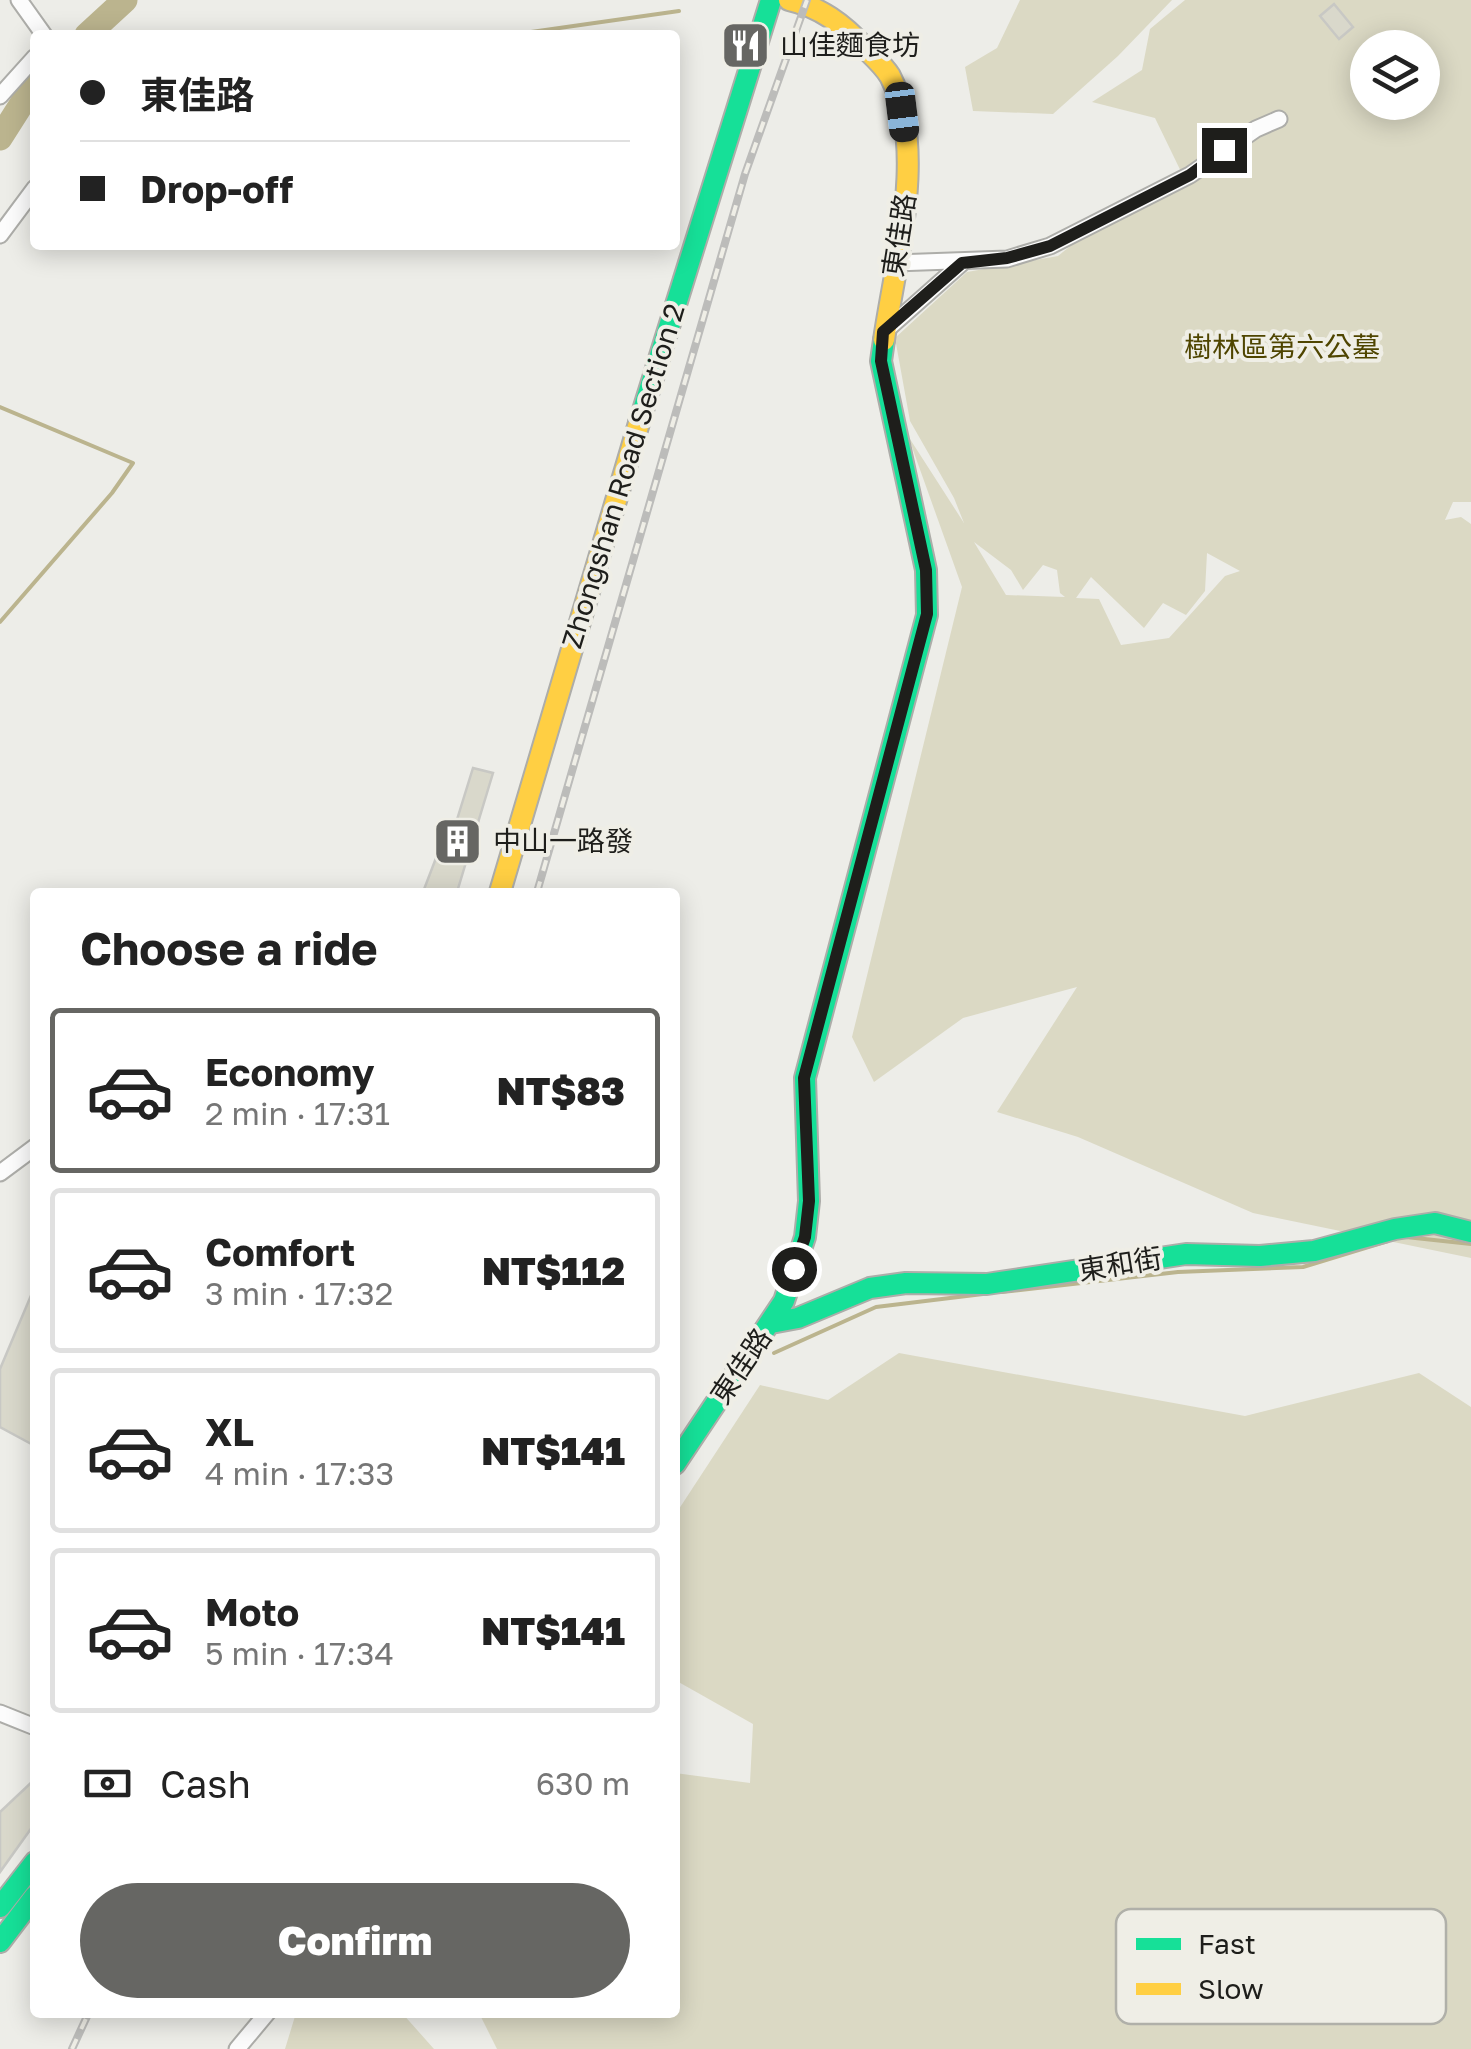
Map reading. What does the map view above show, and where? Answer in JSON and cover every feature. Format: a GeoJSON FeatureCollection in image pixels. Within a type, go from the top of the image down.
{"type":"FeatureCollection","features":[{"type":"Feature","properties":{"kind":"street"},"geometry":{"type":"LineString","coordinates":[[19,0],[40,30]]}},
{"type":"Feature","properties":{"kind":"street","name":"Zhongshan Road Section 2"},"geometry":{"type":"LineString","coordinates":[[501,888],[684,241],[771,0]]}},
{"type":"Feature","properties":{"kind":"street","name":"東佳路"},"geometry":{"type":"LineString","coordinates":[[680,1457],[771,1324],[784,1301],[805,1237],[809,1201],[804,1078],[927,614],[926,570],[881,361],[910,170],[902,112],[889,75],[850,30],[813,5],[789,0]]}},
{"type":"Feature","properties":{"kind":"street"},"geometry":{"type":"LineString","coordinates":[[0,96],[30,63]]}},
{"type":"Feature","properties":{"kind":"street"},"geometry":{"type":"LineString","coordinates":[[896,263],[962,263],[1007,258],[1050,246],[1190,175],[1256,129],[1279,119]]}},
{"type":"Feature","properties":{"kind":"street"},"geometry":{"type":"LineString","coordinates":[[0,235],[30,195]]}},
{"type":"Feature","properties":{"kind":"street"},"geometry":{"type":"LineString","coordinates":[[883,332],[962,263]]}},
{"type":"Feature","properties":{"kind":"street"},"geometry":{"type":"LineString","coordinates":[[0,1173],[30,1150]]}},
{"type":"Feature","properties":{"kind":"street","name":"東和街"},"geometry":{"type":"LineString","coordinates":[[771,1324],[798,1318],[870,1288],[987,1284],[1186,1254],[1260,1256],[1314,1251],[1396,1228],[1434,1223],[1471,1232]]}},
{"type":"Feature","properties":{"kind":"street"},"geometry":{"type":"LineString","coordinates":[[0,1713],[30,1726]]}},
{"type":"Feature","properties":{"kind":"street"},"geometry":{"type":"LineString","coordinates":[[0,1907],[30,1868]]}},
{"type":"Feature","properties":{"kind":"street"},"geometry":{"type":"LineString","coordinates":[[0,1942],[30,1903]]}},
{"type":"Feature","properties":{"kind":"street"},"geometry":{"type":"LineString","coordinates":[[238,2049],[263,2018]]}},
{"type":"Feature","properties":{"kind":"green space"},"geometry":{"type":"Polygon","coordinates":[[[1020,0],[1172,0],[1118,56],[1053,114],[973,111],[965,67],[997,48],[1020,0]]]}},
{"type":"Feature","properties":{"kind":"green space","name":"樹林區第六公墓"},"geometry":{"type":"Polygon","coordinates":[[[1185,0],[1471,0],[1471,502],[1453,502],[1445,520],[1461,517],[1471,524],[1471,1258],[1253,1213],[1078,1137],[997,1112],[1077,987],[963,1018],[874,1082],[852,1037],[962,587],[908,436],[964,523],[910,421],[895,338],[967,272],[1058,256],[1074,243],[1188,186],[1155,118],[1092,102],[1142,70],[1150,29],[1185,0]],[[974,542],[1006,595],[1065,597],[1060,593],[1057,570],[1043,565],[1023,590],[1011,570],[974,542]],[[1207,553],[1205,591],[1186,615],[1163,603],[1144,628],[1091,577],[1076,598],[1099,599],[1121,645],[1169,638],[1225,576],[1240,571],[1207,553]]]}},
{"type":"Feature","properties":{"kind":"green space"},"geometry":{"type":"Polygon","coordinates":[[[899,1353],[1245,1416],[1419,1373],[1471,1407],[1471,2049],[497,2049],[482,2018],[680,2018],[680,1774],[750,1783],[753,1724],[680,1683],[680,1507],[760,1385],[828,1400],[899,1353]]]}},
{"type":"Feature","properties":{"kind":"green space"},"geometry":{"type":"Polygon","coordinates":[[[294,2018],[406,2018],[434,2049],[285,2049],[294,2018]]]}},
{"type":"Feature","properties":{"kind":"building"},"geometry":{"type":"Polygon","coordinates":[[[1334,4],[1353,27],[1339,39],[1320,16],[1334,4]]]}},
{"type":"Feature","properties":{"kind":"building","name":"中山一路發"},"geometry":{"type":"Polygon","coordinates":[[[473,768],[493,773],[458,888],[425,888],[449,824],[455,826],[473,768]]]}},
{"type":"Feature","properties":{"kind":"building"},"geometry":{"type":"Polygon","coordinates":[[[30,1298],[30,1443],[0,1427],[0,1369],[30,1298]]]}},
{"type":"Feature","properties":{"kind":"building"},"geometry":{"type":"Polygon","coordinates":[[[30,1784],[30,1830],[0,1872],[0,1812],[30,1784]]]}},
{"type":"Feature","properties":{"kind":"waterway"},"geometry":{"type":"LineString","coordinates":[[79,30],[112,0]]}},
{"type":"Feature","properties":{"kind":"waterway"},"geometry":{"type":"LineString","coordinates":[[92,30],[125,0]]}},
{"type":"Feature","properties":{"kind":"waterway"},"geometry":{"type":"LineString","coordinates":[[545,30],[679,11]]}},
{"type":"Feature","properties":{"kind":"waterway"},"geometry":{"type":"LineString","coordinates":[[0,138],[30,91]]}},
{"type":"Feature","properties":{"kind":"waterway"},"geometry":{"type":"LineString","coordinates":[[0,407],[133,463],[112,493],[0,622]]}},
{"type":"Feature","properties":{"kind":"waterway"},"geometry":{"type":"LineString","coordinates":[[1406,1237],[1471,1244]]}},
{"type":"Feature","properties":{"kind":"waterway"},"geometry":{"type":"LineString","coordinates":[[1002,1292],[1178,1272],[1303,1267],[1388,1241]]}},
{"type":"Feature","properties":{"kind":"waterway"},"geometry":{"type":"LineString","coordinates":[[774,1353],[876,1307],[983,1294]]}},
{"type":"Feature","properties":{"kind":"railway"},"geometry":{"type":"LineString","coordinates":[[538,888],[745,174],[807,0]]}},
{"type":"Feature","properties":{"kind":"railway"},"geometry":{"type":"LineString","coordinates":[[72,2049],[86,2018]]}},
{"type":"Feature","properties":{"kind":"traffic: fast"},"geometry":{"type":"LineString","coordinates":[[639,423],[771,0]]}},
{"type":"Feature","properties":{"kind":"traffic: fast"},"geometry":{"type":"LineString","coordinates":[[680,1457],[784,1301],[805,1237],[809,1201],[805,1078],[927,615],[926,570],[881,361],[884,340]]}},
{"type":"Feature","properties":{"kind":"traffic: fast"},"geometry":{"type":"LineString","coordinates":[[771,1323],[798,1318],[870,1288],[906,1283],[987,1284],[1186,1254],[1260,1256],[1314,1251],[1395,1229],[1435,1223],[1471,1232]]}},
{"type":"Feature","properties":{"kind":"traffic: fast"},"geometry":{"type":"LineString","coordinates":[[0,1907],[30,1868]]}},
{"type":"Feature","properties":{"kind":"traffic: fast"},"geometry":{"type":"LineString","coordinates":[[0,1942],[30,1903]]}},
{"type":"Feature","properties":{"kind":"traffic: slow"},"geometry":{"type":"LineString","coordinates":[[789,0],[821,12],[848,31],[888,72],[901,105],[908,171],[884,340]]}},
{"type":"Feature","properties":{"kind":"traffic: slow"},"geometry":{"type":"LineString","coordinates":[[501,888],[639,423]]}},
{"type":"Feature","properties":{"kind":"place","name":"山佳麵食坊"},"geometry":{"type":"Point","coordinates":[745,45]}},
{"type":"Feature","properties":{"kind":"place","name":"中山一路發"},"geometry":{"type":"Point","coordinates":[458,841]}},
{"type":"Feature","properties":{"kind":"route"},"geometry":{"type":"LineString","coordinates":[[794,1269],[805,1237],[809,1201],[804,1078],[927,614],[926,570],[881,361],[883,332],[962,263],[1007,258],[1050,246],[1190,175],[1224,150]]}}]}
